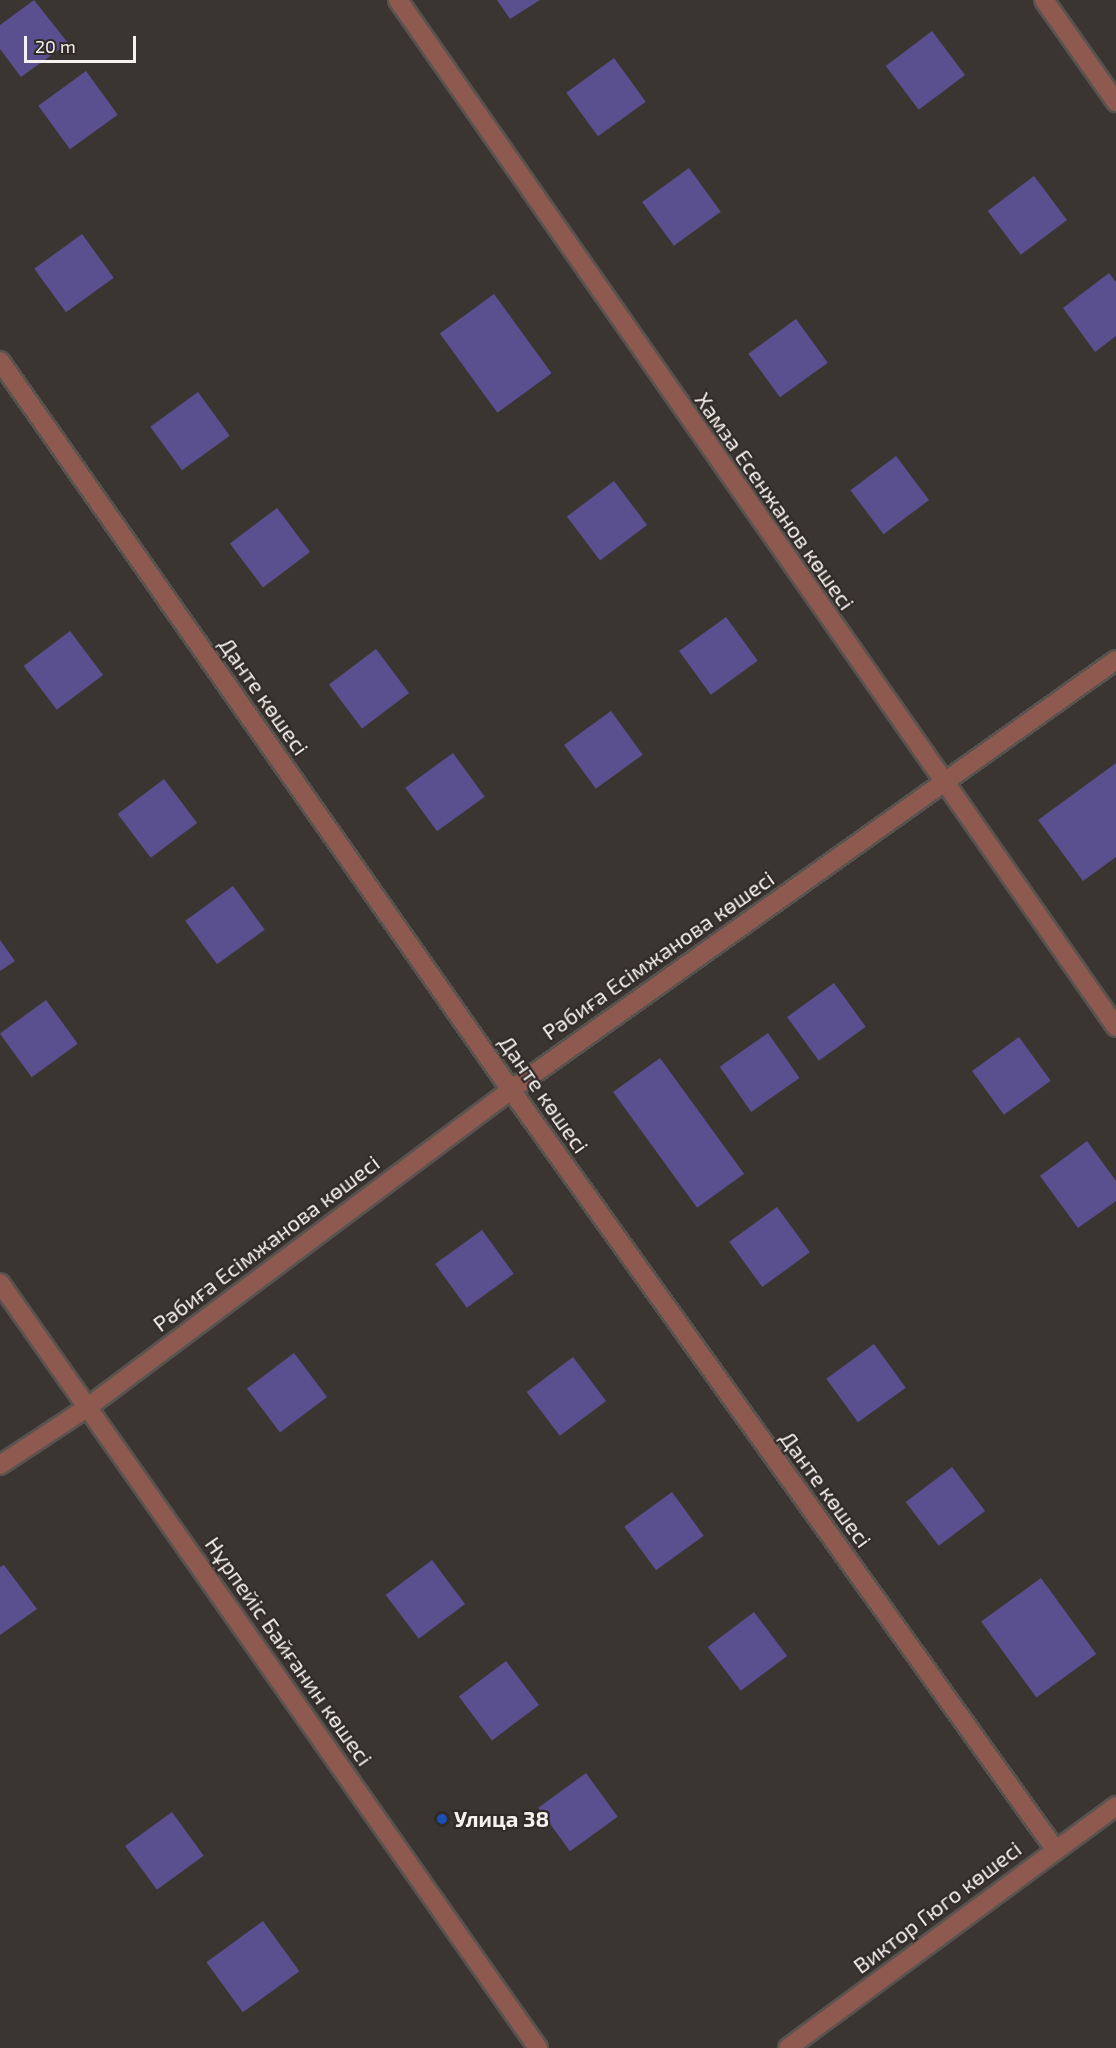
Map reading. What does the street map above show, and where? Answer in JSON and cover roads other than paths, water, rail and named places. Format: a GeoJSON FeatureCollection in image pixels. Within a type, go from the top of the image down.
{"type":"FeatureCollection","features":[{"type":"Feature","properties":{"kind":"street","name":"Хамза Есенжанов көшесі"},"geometry":{"type":"LineString","coordinates":[[398,0],[942,783],[1116,1027]]}},
{"type":"Feature","properties":{"kind":"street"},"geometry":{"type":"LineString","coordinates":[[1044,0],[1116,102]]}},
{"type":"Feature","properties":{"kind":"street","name":"Данте көшесі"},"geometry":{"type":"LineString","coordinates":[[0,361],[511,1090],[1055,1849]]}},
{"type":"Feature","properties":{"kind":"street","name":"Рәбиға Есімжанова көшесі"},"geometry":{"type":"LineString","coordinates":[[0,1465],[88,1407],[511,1090],[1116,660]]}},
{"type":"Feature","properties":{"kind":"street","name":"Нұрпейіс Байғанин көшесі"},"geometry":{"type":"LineString","coordinates":[[0,1283],[538,2048]]}},
{"type":"Feature","properties":{"kind":"street","name":"Виктор Гюго көшесі"},"geometry":{"type":"LineString","coordinates":[[788,2048],[1116,1806]]}},
{"type":"Feature","properties":{"kind":"place","name":"Улица 38"},"geometry":{"type":"Point","coordinates":[442,1819]}}]}
